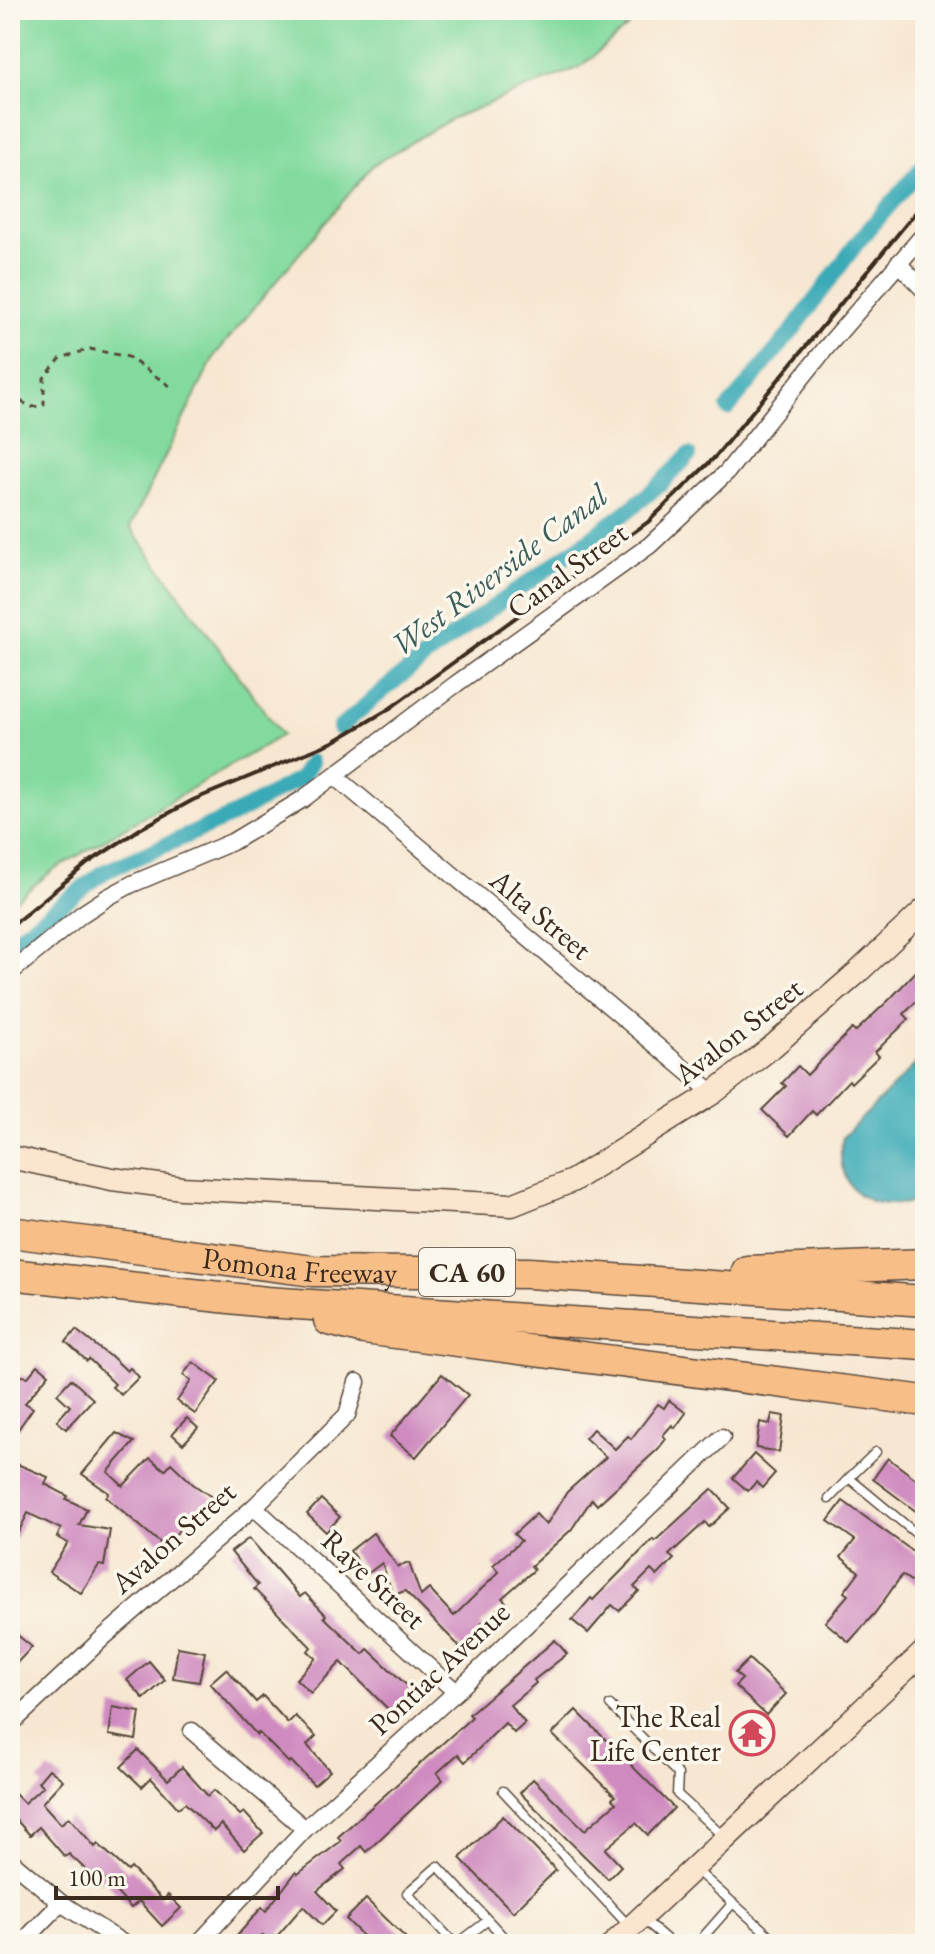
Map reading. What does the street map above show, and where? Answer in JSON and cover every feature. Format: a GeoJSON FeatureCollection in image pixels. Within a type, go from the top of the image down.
{"type":"FeatureCollection","features":[{"type":"Feature","properties":{"kind":"highway","name":"Pomona Freeway"},"geometry":{"type":"LineString","coordinates":[[10,1232],[313,1271],[529,1273],[925,1301]]}},
{"type":"Feature","properties":{"kind":"highway"},"geometry":{"type":"LineString","coordinates":[[529,1273],[754,1271],[925,1264]]}},
{"type":"Feature","properties":{"kind":"highway","name":"Pomona Freeway"},"geometry":{"type":"LineString","coordinates":[[10,1274],[266,1302],[925,1345]]}},
{"type":"Feature","properties":{"kind":"highway"},"geometry":{"type":"LineString","coordinates":[[266,1302],[364,1329],[925,1401]]}},
{"type":"Feature","properties":{"kind":"street","name":"Canal Street"},"geometry":{"type":"LineString","coordinates":[[10,973],[82,914],[108,897],[232,842],[269,821],[650,545],[751,444],[825,349],[925,233]]}},
{"type":"Feature","properties":{"kind":"street"},"geometry":{"type":"LineString","coordinates":[[898,263],[925,291]]}},
{"type":"Feature","properties":{"kind":"street","name":"Alta Street"},"geometry":{"type":"LineString","coordinates":[[335,776],[713,1093]]}},
{"type":"Feature","properties":{"kind":"street","name":"Avalon Street"},"geometry":{"type":"LineString","coordinates":[[10,1157],[112,1179],[182,1188],[512,1205],[572,1181],[713,1093],[783,1038],[925,909]]}},
{"type":"Feature","properties":{"kind":"street","name":"Avalon Street"},"geometry":{"type":"LineString","coordinates":[[10,1725],[105,1636],[254,1507],[347,1415],[357,1382]]}},
{"type":"Feature","properties":{"kind":"street","name":"Pontiac Avenue"},"geometry":{"type":"LineString","coordinates":[[198,1944],[305,1829],[456,1692],[722,1437]]}},
{"type":"Feature","properties":{"kind":"street","name":"Raye Street"},"geometry":{"type":"LineString","coordinates":[[254,1507],[456,1692]]}},
{"type":"Feature","properties":{"kind":"street"},"geometry":{"type":"LineString","coordinates":[[613,1944],[925,1651]]}},
{"type":"Feature","properties":{"kind":"street"},"geometry":{"type":"LineString","coordinates":[[192,1731],[305,1829]]}},
{"type":"Feature","properties":{"kind":"street"},"geometry":{"type":"LineString","coordinates":[[10,1860],[61,1903],[124,1944]]}},
{"type":"Feature","properties":{"kind":"street"},"geometry":{"type":"LineString","coordinates":[[21,1944],[61,1903]]}},
{"type":"Feature","properties":{"kind":"lane"},"geometry":{"type":"LineString","coordinates":[[829,1499],[876,1452]]}},
{"type":"Feature","properties":{"kind":"lane"},"geometry":{"type":"LineString","coordinates":[[849,1478],[925,1541]]}},
{"type":"Feature","properties":{"kind":"lane"},"geometry":{"type":"LineString","coordinates":[[610,1705],[678,1774],[677,1794],[726,1838]]}},
{"type":"Feature","properties":{"kind":"lane"},"geometry":{"type":"LineString","coordinates":[[503,1791],[636,1923],[672,1944]]}},
{"type":"Feature","properties":{"kind":"lane"},"geometry":{"type":"LineString","coordinates":[[487,1921],[456,1944],[407,1893],[438,1866],[510,1944]]}},
{"type":"Feature","properties":{"kind":"lane"},"geometry":{"type":"LineString","coordinates":[[694,1868],[779,1944]]}},
{"type":"Feature","properties":{"kind":"lane"},"geometry":{"type":"LineString","coordinates":[[697,1944],[733,1903]]}},
{"type":"Feature","properties":{"kind":"path"},"geometry":{"type":"LineString","coordinates":[[10,396],[32,407],[44,405],[44,378],[61,358],[90,349],[128,357],[170,386]]}},
{"type":"Feature","properties":{"kind":"green space"},"geometry":{"type":"Polygon","coordinates":[[[10,10],[648,10],[580,67],[453,118],[373,165],[215,355],[130,527],[282,735],[52,871],[10,905],[10,10]]]}},
{"type":"Feature","properties":{"kind":"water"},"geometry":{"type":"Polygon","coordinates":[[[925,1055],[925,1202],[890,1204],[868,1200],[846,1178],[841,1158],[843,1137],[925,1055]]]}},
{"type":"Feature","properties":{"kind":"building"},"geometry":{"type":"Polygon","coordinates":[[[925,962],[925,992],[904,1014],[909,1019],[875,1052],[879,1056],[851,1083],[849,1080],[816,1115],[812,1111],[789,1136],[762,1110],[786,1086],[782,1083],[798,1066],[807,1075],[852,1029],[855,1032],[890,999],[925,962]]]}},
{"type":"Feature","properties":{"kind":"building"},"geometry":{"type":"Polygon","coordinates":[[[76,1330],[139,1377],[121,1395],[112,1387],[115,1384],[66,1342],[76,1330]]]}},
{"type":"Feature","properties":{"kind":"building"},"geometry":{"type":"Polygon","coordinates":[[[193,1362],[219,1381],[195,1414],[177,1401],[191,1381],[183,1375],[193,1362]]]}},
{"type":"Feature","properties":{"kind":"building"},"geometry":{"type":"Polygon","coordinates":[[[38,1365],[49,1374],[25,1403],[33,1408],[10,1441],[10,1374],[28,1377],[38,1365]]]}},
{"type":"Feature","properties":{"kind":"building"},"geometry":{"type":"Polygon","coordinates":[[[442,1374],[468,1395],[416,1457],[390,1436],[442,1374]]]}},
{"type":"Feature","properties":{"kind":"building"},"geometry":{"type":"Polygon","coordinates":[[[71,1379],[93,1399],[66,1429],[57,1421],[70,1406],[57,1394],[71,1379]]]}},
{"type":"Feature","properties":{"kind":"building"},"geometry":{"type":"Polygon","coordinates":[[[669,1400],[686,1413],[675,1428],[672,1425],[663,1435],[666,1439],[658,1449],[597,1505],[592,1499],[571,1530],[531,1566],[534,1570],[502,1598],[506,1602],[480,1625],[483,1628],[462,1649],[405,1591],[393,1595],[382,1563],[367,1574],[350,1551],[373,1533],[398,1567],[409,1563],[421,1596],[429,1589],[454,1616],[499,1572],[493,1565],[521,1541],[514,1534],[536,1514],[546,1525],[567,1492],[606,1457],[585,1438],[593,1429],[615,1449],[628,1436],[631,1439],[658,1404],[664,1408],[669,1400]]]}},
{"type":"Feature","properties":{"kind":"building"},"geometry":{"type":"Polygon","coordinates":[[[772,1414],[784,1416],[779,1452],[756,1448],[760,1422],[770,1424],[772,1414]]]}},
{"type":"Feature","properties":{"kind":"building"},"geometry":{"type":"Polygon","coordinates":[[[187,1418],[198,1428],[183,1444],[172,1434],[187,1418]]]}},
{"type":"Feature","properties":{"kind":"building"},"geometry":{"type":"Polygon","coordinates":[[[116,1433],[134,1442],[108,1472],[123,1486],[150,1458],[165,1470],[171,1463],[213,1498],[196,1522],[189,1518],[165,1547],[106,1497],[109,1493],[82,1474],[116,1433]]]}},
{"type":"Feature","properties":{"kind":"building"},"geometry":{"type":"Polygon","coordinates":[[[754,1454],[775,1473],[762,1488],[756,1482],[748,1491],[733,1478],[754,1454]]]}},
{"type":"Feature","properties":{"kind":"building"},"geometry":{"type":"Polygon","coordinates":[[[888,1458],[925,1486],[925,1518],[873,1479],[888,1458]]]}},
{"type":"Feature","properties":{"kind":"building"},"geometry":{"type":"Polygon","coordinates":[[[10,1461],[48,1477],[45,1484],[87,1509],[79,1525],[110,1530],[104,1566],[99,1565],[81,1593],[49,1572],[68,1543],[57,1537],[61,1529],[28,1513],[10,1549],[10,1461]]]}},
{"type":"Feature","properties":{"kind":"building"},"geometry":{"type":"Polygon","coordinates":[[[712,1489],[730,1508],[709,1527],[705,1522],[669,1555],[674,1559],[657,1576],[651,1570],[634,1587],[639,1591],[619,1611],[612,1605],[588,1633],[572,1620],[653,1539],[655,1541],[712,1489]]]}},
{"type":"Feature","properties":{"kind":"building"},"geometry":{"type":"Polygon","coordinates":[[[321,1499],[340,1517],[326,1532],[307,1514],[321,1499]]]}},
{"type":"Feature","properties":{"kind":"building"},"geometry":{"type":"Polygon","coordinates":[[[843,1501],[925,1560],[925,1591],[902,1575],[849,1642],[825,1622],[848,1595],[844,1592],[859,1572],[841,1557],[855,1540],[828,1521],[843,1501]]]}},
{"type":"Feature","properties":{"kind":"building"},"geometry":{"type":"Polygon","coordinates":[[[249,1538],[300,1597],[305,1593],[326,1615],[324,1617],[363,1654],[368,1649],[414,1692],[393,1714],[341,1662],[311,1693],[296,1679],[316,1658],[308,1651],[311,1647],[254,1589],[258,1585],[231,1552],[249,1538]]]}},
{"type":"Feature","properties":{"kind":"building"},"geometry":{"type":"Polygon","coordinates":[[[10,1629],[32,1647],[10,1670],[10,1629]]]}},
{"type":"Feature","properties":{"kind":"building"},"geometry":{"type":"Polygon","coordinates":[[[555,1640],[567,1654],[534,1680],[536,1683],[510,1705],[525,1723],[514,1733],[505,1723],[465,1762],[458,1754],[437,1773],[443,1780],[366,1852],[361,1846],[341,1864],[345,1869],[317,1891],[336,1911],[322,1925],[303,1906],[272,1942],[263,1935],[255,1944],[230,1944],[262,1907],[266,1911],[296,1872],[298,1874],[341,1841],[338,1837],[472,1717],[469,1714],[555,1640]]]}},
{"type":"Feature","properties":{"kind":"building"},"geometry":{"type":"Polygon","coordinates":[[[178,1647],[205,1652],[199,1682],[173,1678],[178,1647]]]}},
{"type":"Feature","properties":{"kind":"building"},"geometry":{"type":"Polygon","coordinates":[[[749,1659],[786,1694],[766,1715],[735,1686],[742,1679],[735,1673],[749,1659]]]}},
{"type":"Feature","properties":{"kind":"building"},"geometry":{"type":"Polygon","coordinates":[[[149,1661],[165,1680],[144,1699],[127,1680],[149,1661]]]}},
{"type":"Feature","properties":{"kind":"building"},"geometry":{"type":"Polygon","coordinates":[[[226,1669],[256,1702],[263,1696],[288,1723],[295,1716],[316,1736],[307,1745],[330,1771],[314,1785],[291,1761],[289,1763],[259,1733],[257,1735],[210,1683],[226,1669]]]}},
{"type":"Feature","properties":{"kind":"building"},"geometry":{"type":"Polygon","coordinates":[[[113,1707],[140,1712],[136,1740],[109,1735],[113,1707]]]}},
{"type":"Feature","properties":{"kind":"building"},"geometry":{"type":"Polygon","coordinates":[[[576,1710],[674,1808],[648,1835],[636,1823],[605,1849],[621,1866],[608,1879],[520,1793],[533,1779],[585,1830],[616,1803],[612,1799],[615,1796],[552,1734],[576,1710]]]}},
{"type":"Feature","properties":{"kind":"building"},"geometry":{"type":"Polygon","coordinates":[[[138,1750],[168,1780],[182,1767],[208,1796],[214,1790],[240,1815],[244,1812],[263,1833],[244,1850],[221,1824],[214,1831],[185,1803],[178,1808],[151,1778],[142,1787],[121,1767],[138,1750]]]}},
{"type":"Feature","properties":{"kind":"building"},"geometry":{"type":"Polygon","coordinates":[[[49,1769],[63,1780],[42,1803],[61,1824],[69,1817],[95,1847],[98,1844],[128,1871],[131,1868],[163,1900],[168,1895],[181,1908],[162,1926],[139,1901],[131,1908],[103,1878],[99,1882],[69,1854],[65,1857],[39,1827],[30,1835],[10,1813],[10,1789],[24,1803],[43,1786],[38,1782],[49,1769]]]}},
{"type":"Feature","properties":{"kind":"building"},"geometry":{"type":"Polygon","coordinates":[[[503,1816],[556,1870],[513,1912],[460,1858],[503,1816]]]}},
{"type":"Feature","properties":{"kind":"building"},"geometry":{"type":"Polygon","coordinates":[[[366,1899],[412,1944],[371,1944],[346,1919],[366,1899]]]}},
{"type":"Feature","properties":{"kind":"waterway","name":"West Riverside Canal"},"geometry":{"type":"LineString","coordinates":[[728,408],[793,330],[857,243],[925,164]]}},
{"type":"Feature","properties":{"kind":"waterway","name":"West Riverside Canal"},"geometry":{"type":"LineString","coordinates":[[340,728],[442,644],[622,515],[689,455]]}},
{"type":"Feature","properties":{"kind":"waterway","name":"West Riverside Canal"},"geometry":{"type":"LineString","coordinates":[[10,943],[104,872],[232,816],[301,778],[311,762]]}},
{"type":"Feature","properties":{"kind":"railway"},"geometry":{"type":"LineString","coordinates":[[10,927],[88,863],[140,829],[193,800],[333,742],[389,709],[648,522],[715,457],[925,201]]}},
{"type":"Feature","properties":{"kind":"place","name":"The Real Life Center"},"geometry":{"type":"Point","coordinates":[752,1733]}}]}
